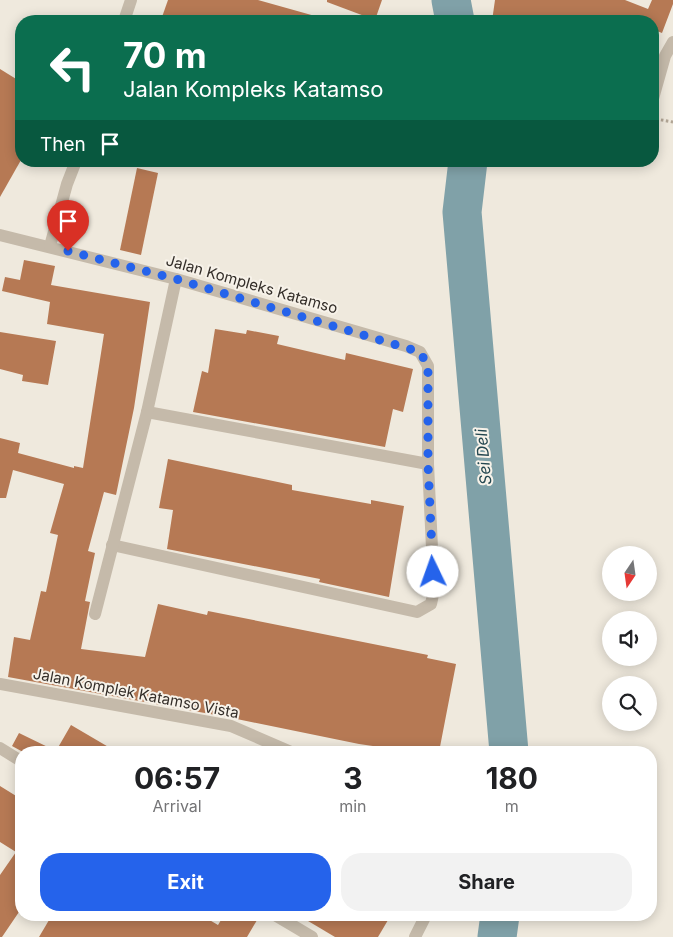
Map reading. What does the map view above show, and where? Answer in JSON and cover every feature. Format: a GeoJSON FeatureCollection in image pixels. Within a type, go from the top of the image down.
{"type":"FeatureCollection","features":[{"type":"Feature","properties":{"kind":"street"},"geometry":{"type":"LineString","coordinates":[[126,15],[131,0]]}},
{"type":"Feature","properties":{"kind":"street"},"geometry":{"type":"LineString","coordinates":[[659,77],[665,56],[673,42]]}},
{"type":"Feature","properties":{"kind":"street"},"geometry":{"type":"LineString","coordinates":[[50,246],[74,167]]}},
{"type":"Feature","properties":{"kind":"street","name":"Jalan Kompleks Katamso"},"geometry":{"type":"LineString","coordinates":[[0,234],[176,279],[406,346],[420,352],[428,366],[428,464]]}},
{"type":"Feature","properties":{"kind":"street"},"geometry":{"type":"LineString","coordinates":[[95,614],[147,412],[176,279]]}},
{"type":"Feature","properties":{"kind":"street"},"geometry":{"type":"LineString","coordinates":[[112,545],[416,612],[431,604],[434,590],[428,464],[147,412]]}},
{"type":"Feature","properties":{"kind":"street","name":"Jalan Komplek Katamso Vista"},"geometry":{"type":"LineString","coordinates":[[0,684],[231,726],[277,746]]}},
{"type":"Feature","properties":{"kind":"street"},"geometry":{"type":"LineString","coordinates":[[0,748],[15,757]]}},
{"type":"Feature","properties":{"kind":"street"},"geometry":{"type":"LineString","coordinates":[[285,921],[312,937]]}},
{"type":"Feature","properties":{"kind":"street"},"geometry":{"type":"LineString","coordinates":[[415,937],[423,921]]}},
{"type":"Feature","properties":{"kind":"path"},"geometry":{"type":"LineString","coordinates":[[659,119],[673,122]]}},
{"type":"Feature","properties":{"kind":"building"},"geometry":{"type":"Polygon","coordinates":[[[168,0],[258,0],[311,15],[163,15],[168,0]]]}},
{"type":"Feature","properties":{"kind":"building"},"geometry":{"type":"Polygon","coordinates":[[[327,0],[382,0],[377,15],[362,15],[327,2],[327,0]]]}},
{"type":"Feature","properties":{"kind":"building"},"geometry":{"type":"Polygon","coordinates":[[[495,0],[625,0],[648,9],[652,0],[673,0],[662,33],[659,32],[659,15],[493,15],[495,0]]]}},
{"type":"Feature","properties":{"kind":"building"},"geometry":{"type":"Polygon","coordinates":[[[0,69],[15,78],[15,167],[17,167],[0,197],[0,69]]]}},
{"type":"Feature","properties":{"kind":"building"},"geometry":{"type":"Polygon","coordinates":[[[137,168],[158,173],[141,255],[120,250],[137,168]]]}},
{"type":"Feature","properties":{"kind":"building"},"geometry":{"type":"Polygon","coordinates":[[[24,260],[55,266],[51,285],[150,302],[134,408],[116,495],[104,492],[88,551],[95,553],[85,601],[90,602],[81,649],[145,657],[158,604],[207,615],[208,611],[428,655],[427,658],[456,664],[440,746],[373,746],[359,744],[232,718],[8,677],[14,637],[30,640],[41,591],[46,592],[58,535],[50,533],[64,484],[13,470],[6,498],[0,498],[0,438],[20,443],[18,453],[74,468],[74,466],[83,468],[104,334],[47,324],[50,302],[2,291],[5,277],[20,280],[24,260]]]}},
{"type":"Feature","properties":{"kind":"building"},"geometry":{"type":"Polygon","coordinates":[[[215,329],[246,334],[247,330],[279,336],[277,344],[345,360],[346,353],[413,369],[403,412],[393,409],[385,447],[193,412],[202,371],[208,373],[215,329]]]}},
{"type":"Feature","properties":{"kind":"building"},"geometry":{"type":"Polygon","coordinates":[[[0,332],[56,341],[48,385],[22,381],[23,375],[0,369],[0,332]]]}},
{"type":"Feature","properties":{"kind":"building"},"geometry":{"type":"Polygon","coordinates":[[[168,459],[292,485],[292,490],[371,504],[371,500],[404,506],[389,597],[319,582],[320,579],[167,549],[173,510],[159,508],[168,459]]]}},
{"type":"Feature","properties":{"kind":"building"},"geometry":{"type":"Polygon","coordinates":[[[71,725],[107,746],[59,746],[71,725]]]}},
{"type":"Feature","properties":{"kind":"building"},"geometry":{"type":"Polygon","coordinates":[[[19,733],[46,746],[15,746],[15,748],[12,746],[19,733]]]}},
{"type":"Feature","properties":{"kind":"building"},"geometry":{"type":"Polygon","coordinates":[[[0,786],[15,795],[15,851],[0,842],[0,786]]]}},
{"type":"Feature","properties":{"kind":"building"},"geometry":{"type":"Polygon","coordinates":[[[15,853],[15,918],[2,937],[0,937],[0,875],[15,853]]]}},
{"type":"Feature","properties":{"kind":"building"},"geometry":{"type":"Polygon","coordinates":[[[48,921],[211,921],[218,925],[220,921],[256,921],[247,937],[39,937],[48,921]]]}},
{"type":"Feature","properties":{"kind":"building"},"geometry":{"type":"Polygon","coordinates":[[[308,921],[387,921],[378,937],[335,937],[308,921]]]}},
{"type":"Feature","properties":{"kind":"waterway","name":"Sei Deli"},"geometry":{"type":"LineString","coordinates":[[451,0],[454,15]]}},
{"type":"Feature","properties":{"kind":"waterway","name":"Sei Deli"},"geometry":{"type":"LineString","coordinates":[[467,167],[462,212],[508,746]]}},
{"type":"Feature","properties":{"kind":"waterway","name":"Sei Deli"},"geometry":{"type":"LineString","coordinates":[[497,937],[499,921]]}},
{"type":"Feature","properties":{"kind":"route"},"geometry":{"type":"LineString","coordinates":[[68,251],[176,279],[406,346],[420,352],[428,366],[428,464],[433,572]]}}]}
